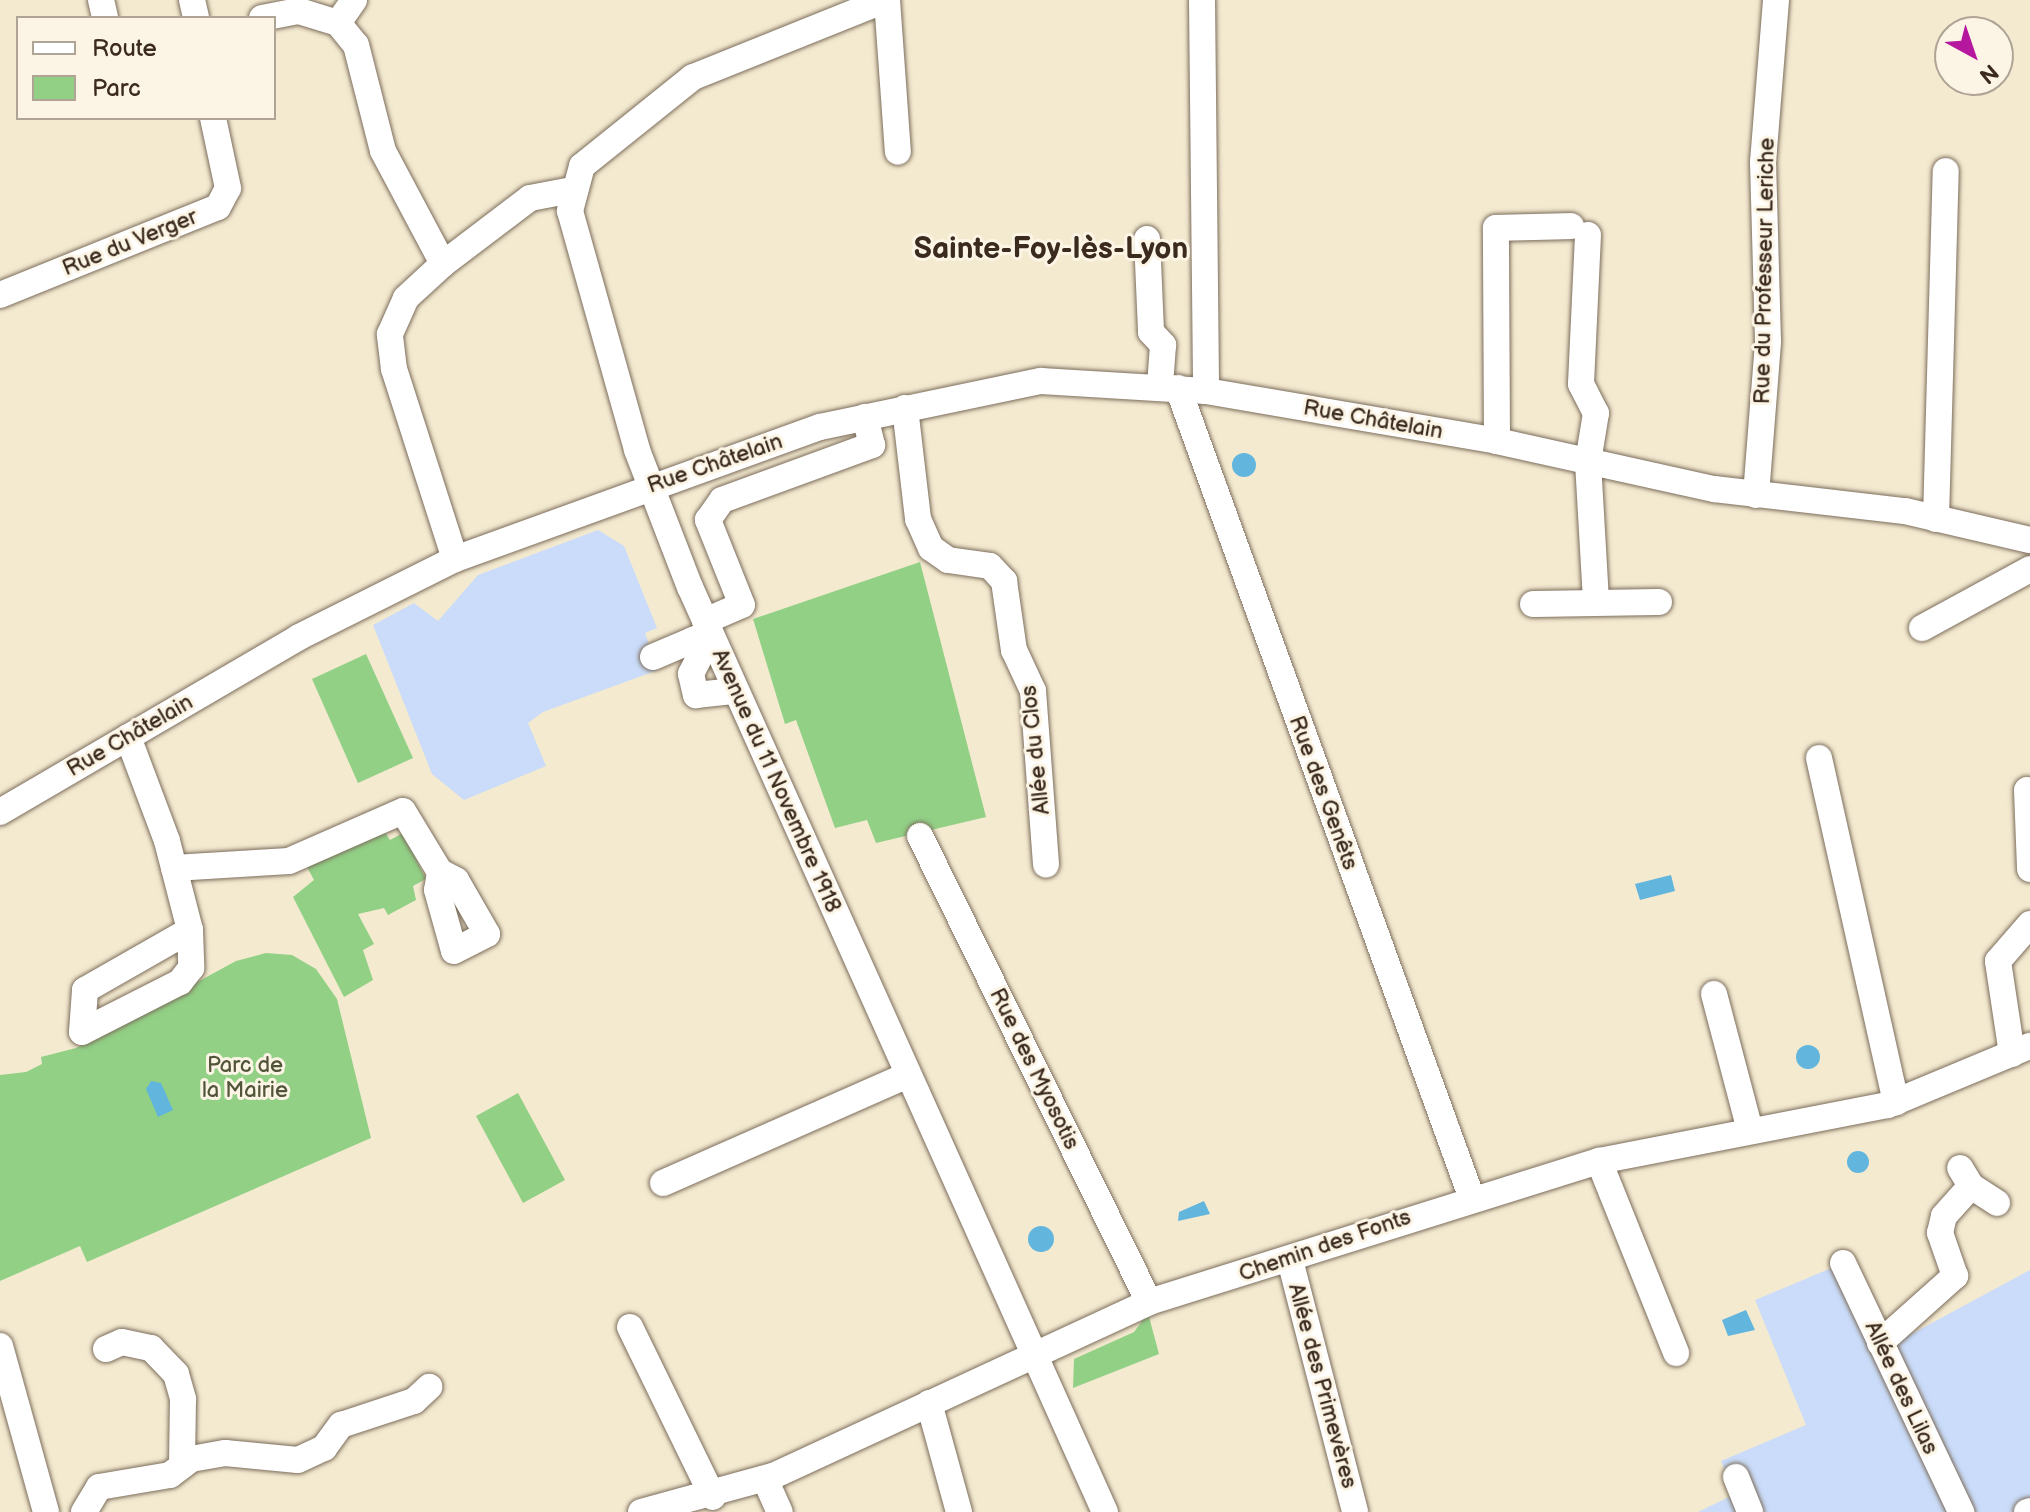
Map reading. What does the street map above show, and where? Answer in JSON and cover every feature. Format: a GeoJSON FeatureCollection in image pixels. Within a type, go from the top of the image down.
{"type":"FeatureCollection","features":[{"type":"Feature","properties":{"kind":"street"},"geometry":{"type":"LineString","coordinates":[[338,23],[354,0]]}},
{"type":"Feature","properties":{"kind":"street"},"geometry":{"type":"LineString","coordinates":[[455,559],[394,369],[390,334],[406,298],[443,264],[530,198],[572,190],[600,146],[693,77],[886,0],[898,152]]}},
{"type":"Feature","properties":{"kind":"street"},"geometry":{"type":"LineString","coordinates":[[1202,0],[1206,391]]}},
{"type":"Feature","properties":{"kind":"street","name":"Rue du Professeur Leriche"},"geometry":{"type":"LineString","coordinates":[[1756,495],[1768,341],[1763,162],[1776,0]]}},
{"type":"Feature","properties":{"kind":"street"},"geometry":{"type":"LineString","coordinates":[[273,16],[299,11],[338,23],[367,75],[383,151],[443,264]]}},
{"type":"Feature","properties":{"kind":"street","name":"Rue du Verger"},"geometry":{"type":"LineString","coordinates":[[0,295],[218,207],[228,188],[213,120]]}},
{"type":"Feature","properties":{"kind":"street"},"geometry":{"type":"LineString","coordinates":[[1936,519],[1946,171]]}},
{"type":"Feature","properties":{"kind":"street","name":"Avenue du 11 Novembre 1918"},"geometry":{"type":"LineString","coordinates":[[572,190],[580,258],[651,486],[703,631],[735,691],[1105,1512]]}},
{"type":"Feature","properties":{"kind":"street"},"geometry":{"type":"LineString","coordinates":[[1497,441],[1496,228],[1580,231],[1581,384],[1596,413],[1588,462],[1596,599]]}},
{"type":"Feature","properties":{"kind":"street"},"geometry":{"type":"LineString","coordinates":[[1147,239],[1151,332],[1163,345],[1169,387]]}},
{"type":"Feature","properties":{"kind":"street","name":"Rue Châtelain"},"geometry":{"type":"LineString","coordinates":[[0,812],[299,637],[455,559],[651,486],[865,417],[1041,381],[1206,391],[1497,441],[1756,495],[1936,519],[2030,540]]}},
{"type":"Feature","properties":{"kind":"street","name":"Rue des Genêts"},"geometry":{"type":"LineString","coordinates":[[1169,387],[1471,1196]]}},
{"type":"Feature","properties":{"kind":"street","name":"Allée du Clos"},"geometry":{"type":"LineString","coordinates":[[905,408],[918,519],[931,548],[948,560],[978,560],[1004,581],[1014,650],[1033,691],[1046,865]]}},
{"type":"Feature","properties":{"kind":"street"},"geometry":{"type":"LineString","coordinates":[[653,657],[703,631],[742,605],[708,520],[722,500],[872,445],[865,417]]}},
{"type":"Feature","properties":{"kind":"street"},"geometry":{"type":"LineString","coordinates":[[1922,628],[2030,569]]}},
{"type":"Feature","properties":{"kind":"street"},"geometry":{"type":"LineString","coordinates":[[1533,604],[1596,599],[1659,602]]}},
{"type":"Feature","properties":{"kind":"street"},"geometry":{"type":"LineString","coordinates":[[703,631],[700,656],[691,674],[696,695],[735,691]]}},
{"type":"Feature","properties":{"kind":"street"},"geometry":{"type":"LineString","coordinates":[[128,737],[174,868],[190,930],[191,968],[180,982],[82,1032],[85,990],[190,930]]}},
{"type":"Feature","properties":{"kind":"street"},"geometry":{"type":"LineString","coordinates":[[1819,758],[1903,1099]]}},
{"type":"Feature","properties":{"kind":"street"},"geometry":{"type":"LineString","coordinates":[[1841,780],[1903,1099]]}},
{"type":"Feature","properties":{"kind":"street"},"geometry":{"type":"LineString","coordinates":[[2027,790],[2030,869]]}},
{"type":"Feature","properties":{"kind":"street"},"geometry":{"type":"LineString","coordinates":[[174,868],[289,861],[403,811],[440,872]]}},
{"type":"Feature","properties":{"kind":"street","name":"Rue des Myosotis"},"geometry":{"type":"LineString","coordinates":[[920,836],[1149,1302]]}},
{"type":"Feature","properties":{"kind":"street"},"geometry":{"type":"LineString","coordinates":[[2021,1050],[1998,961],[2030,924]]}},
{"type":"Feature","properties":{"kind":"street"},"geometry":{"type":"LineString","coordinates":[[1714,994],[1750,1130]]}},
{"type":"Feature","properties":{"kind":"street","name":"Chemin des Fonts"},"geometry":{"type":"LineString","coordinates":[[641,1512],[713,1497],[765,1479],[1149,1302],[1290,1260],[1471,1196],[1599,1161],[1903,1099],[2021,1050]]}},
{"type":"Feature","properties":{"kind":"street"},"geometry":{"type":"LineString","coordinates":[[663,1183],[908,1075]]}},
{"type":"Feature","properties":{"kind":"street"},"geometry":{"type":"LineString","coordinates":[[1599,1161],[1676,1353]]}},
{"type":"Feature","properties":{"kind":"street"},"geometry":{"type":"LineString","coordinates":[[1880,1343],[1955,1276],[1940,1233],[1944,1216],[1965,1177],[1997,1203]]}},
{"type":"Feature","properties":{"kind":"street","name":"Allée des Primevères"},"geometry":{"type":"LineString","coordinates":[[1290,1260],[1355,1512]]}},
{"type":"Feature","properties":{"kind":"street","name":"Allée des Lilas"},"geometry":{"type":"LineString","coordinates":[[1843,1263],[1961,1512]]}},
{"type":"Feature","properties":{"kind":"street"},"geometry":{"type":"LineString","coordinates":[[630,1327],[713,1497]]}},
{"type":"Feature","properties":{"kind":"street"},"geometry":{"type":"LineString","coordinates":[[106,1349],[122,1342],[151,1348],[176,1374],[183,1399],[182,1466]]}},
{"type":"Feature","properties":{"kind":"street"},"geometry":{"type":"LineString","coordinates":[[0,1346],[46,1512]]}},
{"type":"Feature","properties":{"kind":"street"},"geometry":{"type":"LineString","coordinates":[[84,1512],[99,1487],[170,1475],[182,1466],[225,1453],[298,1460],[324,1448],[341,1425],[414,1401],[429,1387]]}},
{"type":"Feature","properties":{"kind":"street"},"geometry":{"type":"LineString","coordinates":[[929,1403],[959,1512]]}},
{"type":"Feature","properties":{"kind":"street"},"geometry":{"type":"LineString","coordinates":[[1736,1477],[1750,1512]]}},
{"type":"Feature","properties":{"kind":"street"},"geometry":{"type":"LineString","coordinates":[[765,1479],[780,1512]]}},
{"type":"Feature","properties":{"kind":"shaded area"},"geometry":{"type":"Polygon","coordinates":[[[598,530],[624,546],[657,628],[645,633],[658,670],[543,712],[528,723],[546,766],[464,800],[432,774],[373,625],[414,603],[438,621],[478,575],[598,530]]]}},
{"type":"Feature","properties":{"kind":"shaded area"},"geometry":{"type":"Polygon","coordinates":[[[1853,1259],[1891,1345],[2030,1270],[2030,1512],[1698,1512],[1735,1494],[1721,1461],[1806,1425],[1755,1300],[1853,1259]]]}},
{"type":"Feature","properties":{"kind":"green space"},"geometry":{"type":"Polygon","coordinates":[[[920,562],[986,817],[876,843],[867,820],[835,828],[796,720],[785,724],[753,619],[920,562]]]}},
{"type":"Feature","properties":{"kind":"green space"},"geometry":{"type":"Polygon","coordinates":[[[366,654],[413,758],[358,783],[312,679],[366,654]]]}},
{"type":"Feature","properties":{"kind":"green space"},"geometry":{"type":"Polygon","coordinates":[[[382,828],[390,840],[403,833],[426,879],[413,886],[416,900],[388,915],[384,908],[358,914],[374,944],[363,950],[373,980],[344,997],[293,897],[314,880],[307,867],[382,828]]]}},
{"type":"Feature","properties":{"kind":"green space","name":"Parc de la Mairie"},"geometry":{"type":"Polygon","coordinates":[[[266,953],[292,955],[316,969],[337,999],[371,1138],[87,1262],[80,1246],[0,1281],[0,1075],[26,1072],[42,1064],[41,1057],[76,1048],[236,961],[266,953]]]}},
{"type":"Feature","properties":{"kind":"green space"},"geometry":{"type":"Polygon","coordinates":[[[518,1093],[565,1180],[523,1203],[476,1116],[518,1093]]]}},
{"type":"Feature","properties":{"kind":"green space"},"geometry":{"type":"Polygon","coordinates":[[[1148,1313],[1159,1354],[1073,1388],[1074,1359],[1134,1332],[1148,1313]]]}},
{"type":"Feature","properties":{"kind":"water"},"geometry":{"type":"Polygon","coordinates":[[[1244,453],[1252,457],[1256,465],[1252,473],[1244,477],[1236,473],[1232,465],[1236,457],[1244,453]]]}},
{"type":"Feature","properties":{"kind":"water"},"geometry":{"type":"Polygon","coordinates":[[[1671,875],[1675,891],[1640,900],[1635,884],[1671,875]]]}},
{"type":"Feature","properties":{"kind":"water"},"geometry":{"type":"Polygon","coordinates":[[[1808,1045],[1819,1052],[1820,1057],[1813,1068],[1808,1069],[1797,1062],[1796,1057],[1803,1046],[1808,1045]]]}},
{"type":"Feature","properties":{"kind":"water"},"geometry":{"type":"Polygon","coordinates":[[[151,1081],[161,1083],[173,1110],[158,1117],[146,1089],[151,1081]]]}},
{"type":"Feature","properties":{"kind":"water"},"geometry":{"type":"Polygon","coordinates":[[[1854,1151],[1862,1151],[1869,1162],[1862,1173],[1854,1173],[1847,1166],[1847,1158],[1854,1151]]]}},
{"type":"Feature","properties":{"kind":"water"},"geometry":{"type":"Polygon","coordinates":[[[1204,1201],[1210,1214],[1178,1221],[1179,1212],[1204,1201]]]}},
{"type":"Feature","properties":{"kind":"water"},"geometry":{"type":"Polygon","coordinates":[[[1041,1226],[1050,1230],[1054,1239],[1050,1248],[1041,1252],[1032,1248],[1028,1239],[1032,1230],[1041,1226]]]}},
{"type":"Feature","properties":{"kind":"water"},"geometry":{"type":"Polygon","coordinates":[[[1746,1310],[1755,1330],[1728,1336],[1722,1320],[1746,1310]]]}},
{"type":"Feature","properties":{"kind":"district","name":"Sainte-Foy-lès-Lyon"},"geometry":{"type":"Point","coordinates":[1051,249]}}]}
